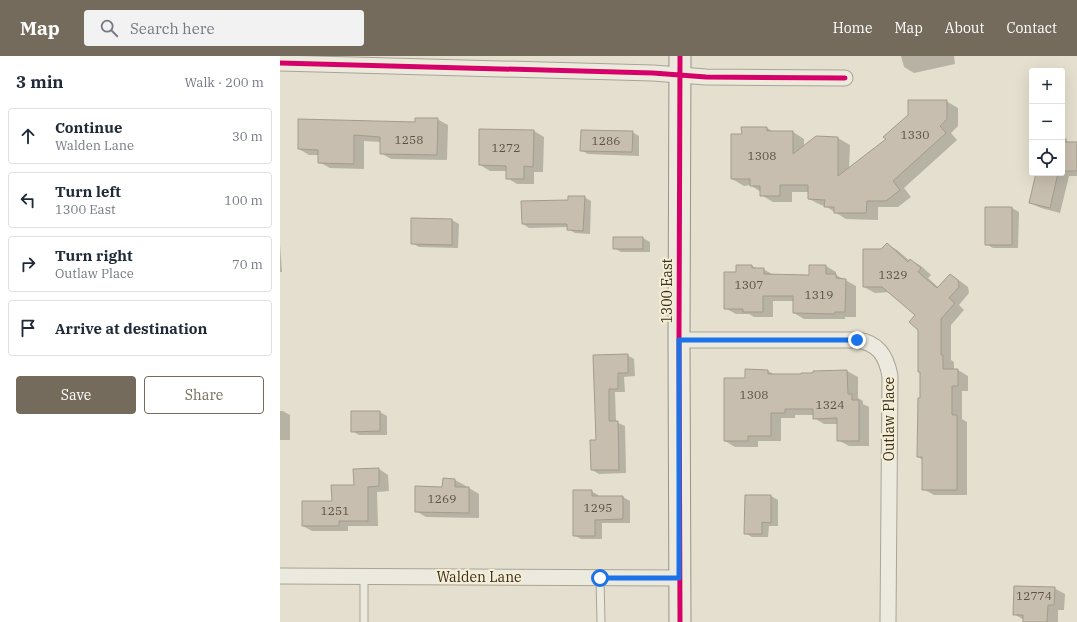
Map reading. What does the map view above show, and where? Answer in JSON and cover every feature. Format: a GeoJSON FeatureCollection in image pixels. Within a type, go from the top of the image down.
{"type":"FeatureCollection","features":[{"type":"Feature","properties":{"kind":"main road","name":"1300 East"},"geometry":{"type":"LineString","coordinates":[[680,65],[680,622]]}},
{"type":"Feature","properties":{"kind":"street"},"geometry":{"type":"LineString","coordinates":[[280,63],[680,65],[706,77],[845,78]]}},
{"type":"Feature","properties":{"kind":"street","name":"Outlaw Place"},"geometry":{"type":"LineString","coordinates":[[679,340],[857,340],[873,344],[879,350],[888,366],[890,376],[888,621]]}},
{"type":"Feature","properties":{"kind":"street","name":"Walden Lane"},"geometry":{"type":"LineString","coordinates":[[280,576],[679,578]]}},
{"type":"Feature","properties":{"kind":"lane"},"geometry":{"type":"LineString","coordinates":[[364,577],[364,622]]}},
{"type":"Feature","properties":{"kind":"lane"},"geometry":{"type":"LineString","coordinates":[[600,578],[601,622]]}},
{"type":"Feature","properties":{"kind":"building"},"geometry":{"type":"Polygon","coordinates":[[[908,100],[947,100],[947,119],[940,126],[946,133],[893,181],[900,190],[886,201],[867,201],[866,213],[834,213],[834,207],[824,207],[825,200],[808,199],[808,185],[780,185],[780,196],[760,196],[760,186],[750,186],[750,179],[731,179],[731,134],[742,134],[741,127],[767,127],[767,131],[793,131],[793,154],[816,136],[838,137],[838,176],[886,139],[883,137],[908,115],[908,100]]]}},
{"type":"Feature","properties":{"kind":"building"},"geometry":{"type":"Polygon","coordinates":[[[415,118],[438,118],[437,155],[380,154],[380,137],[354,135],[354,164],[318,163],[318,150],[298,149],[298,119],[415,122],[415,118]]]}},
{"type":"Feature","properties":{"kind":"building"},"geometry":{"type":"Polygon","coordinates":[[[479,129],[534,130],[533,167],[524,166],[524,179],[506,179],[506,166],[479,165],[479,129]]]}},
{"type":"Feature","properties":{"kind":"building"},"geometry":{"type":"Polygon","coordinates":[[[581,130],[633,131],[632,152],[580,151],[581,130]]]}},
{"type":"Feature","properties":{"kind":"building"},"geometry":{"type":"Polygon","coordinates":[[[1065,142],[1077,142],[1077,171],[1065,171],[1065,142]]]}},
{"type":"Feature","properties":{"kind":"building"},"geometry":{"type":"Polygon","coordinates":[[[1035,176],[1057,176],[1050,208],[1029,203],[1035,176]]]}},
{"type":"Feature","properties":{"kind":"building"},"geometry":{"type":"Polygon","coordinates":[[[568,196],[585,196],[583,231],[567,230],[567,224],[522,224],[521,201],[568,200],[568,196]]]}},
{"type":"Feature","properties":{"kind":"building"},"geometry":{"type":"Polygon","coordinates":[[[985,207],[1012,207],[1012,245],[985,245],[985,207]]]}},
{"type":"Feature","properties":{"kind":"building"},"geometry":{"type":"Polygon","coordinates":[[[411,218],[452,219],[452,245],[411,244],[411,218]]]}},
{"type":"Feature","properties":{"kind":"building"},"geometry":{"type":"Polygon","coordinates":[[[613,237],[643,237],[643,249],[613,249],[613,237]]]}},
{"type":"Feature","properties":{"kind":"building"},"geometry":{"type":"Polygon","coordinates":[[[887,243],[908,262],[910,259],[921,268],[918,272],[937,288],[950,274],[958,280],[959,287],[949,298],[955,303],[941,319],[941,355],[943,355],[943,369],[958,369],[958,386],[952,386],[952,415],[957,415],[957,490],[922,490],[922,457],[917,457],[918,398],[920,398],[920,372],[918,372],[918,330],[909,322],[915,315],[882,287],[863,287],[863,249],[881,249],[887,243]]]}},
{"type":"Feature","properties":{"kind":"building"},"geometry":{"type":"Polygon","coordinates":[[[736,265],[752,265],[752,268],[764,268],[764,274],[809,275],[809,265],[826,265],[826,274],[836,274],[836,278],[846,279],[845,312],[835,312],[835,314],[793,313],[793,296],[763,296],[763,312],[743,312],[743,309],[724,309],[724,272],[736,272],[736,265]]]}},
{"type":"Feature","properties":{"kind":"building"},"geometry":{"type":"Polygon","coordinates":[[[628,354],[628,373],[618,373],[618,389],[609,389],[609,421],[618,421],[619,470],[591,470],[590,440],[596,440],[593,355],[628,354]]]}},
{"type":"Feature","properties":{"kind":"building"},"geometry":{"type":"Polygon","coordinates":[[[745,369],[768,370],[768,374],[801,374],[813,373],[813,371],[847,370],[848,394],[852,394],[852,400],[859,400],[859,441],[837,441],[837,418],[813,419],[813,409],[785,409],[785,413],[771,413],[771,436],[748,436],[748,441],[724,441],[724,378],[745,378],[745,369]]]}},
{"type":"Feature","properties":{"kind":"building"},"geometry":{"type":"Polygon","coordinates":[[[351,411],[380,411],[380,431],[351,432],[351,411]]]}},
{"type":"Feature","properties":{"kind":"building"},"geometry":{"type":"Polygon","coordinates":[[[379,468],[379,486],[368,487],[368,521],[339,521],[339,526],[302,526],[302,501],[332,501],[331,485],[354,485],[353,469],[379,468]]]}},
{"type":"Feature","properties":{"kind":"building"},"geometry":{"type":"Polygon","coordinates":[[[443,478],[455,479],[455,487],[469,487],[469,513],[415,512],[415,486],[442,487],[443,478]]]}},
{"type":"Feature","properties":{"kind":"building"},"geometry":{"type":"Polygon","coordinates":[[[573,490],[592,490],[592,496],[623,496],[623,519],[595,520],[595,536],[573,536],[573,490]]]}},
{"type":"Feature","properties":{"kind":"building"},"geometry":{"type":"Polygon","coordinates":[[[745,495],[771,495],[771,523],[762,522],[762,534],[744,534],[745,495]]]}},
{"type":"Feature","properties":{"kind":"building"},"geometry":{"type":"Polygon","coordinates":[[[1014,586],[1055,587],[1054,605],[1048,605],[1047,622],[1023,622],[1023,615],[1013,615],[1014,586]]]}},
{"type":"Feature","properties":{"kind":"cycle path"},"geometry":{"type":"LineString","coordinates":[[680,56],[680,622]]}},
{"type":"Feature","properties":{"kind":"cycle path"},"geometry":{"type":"LineString","coordinates":[[280,63],[653,73],[706,77],[845,78]]}},
{"type":"Feature","properties":{"kind":"route"},"geometry":{"type":"LineString","coordinates":[[600,578],[679,578],[679,340],[857,340]]}}]}
